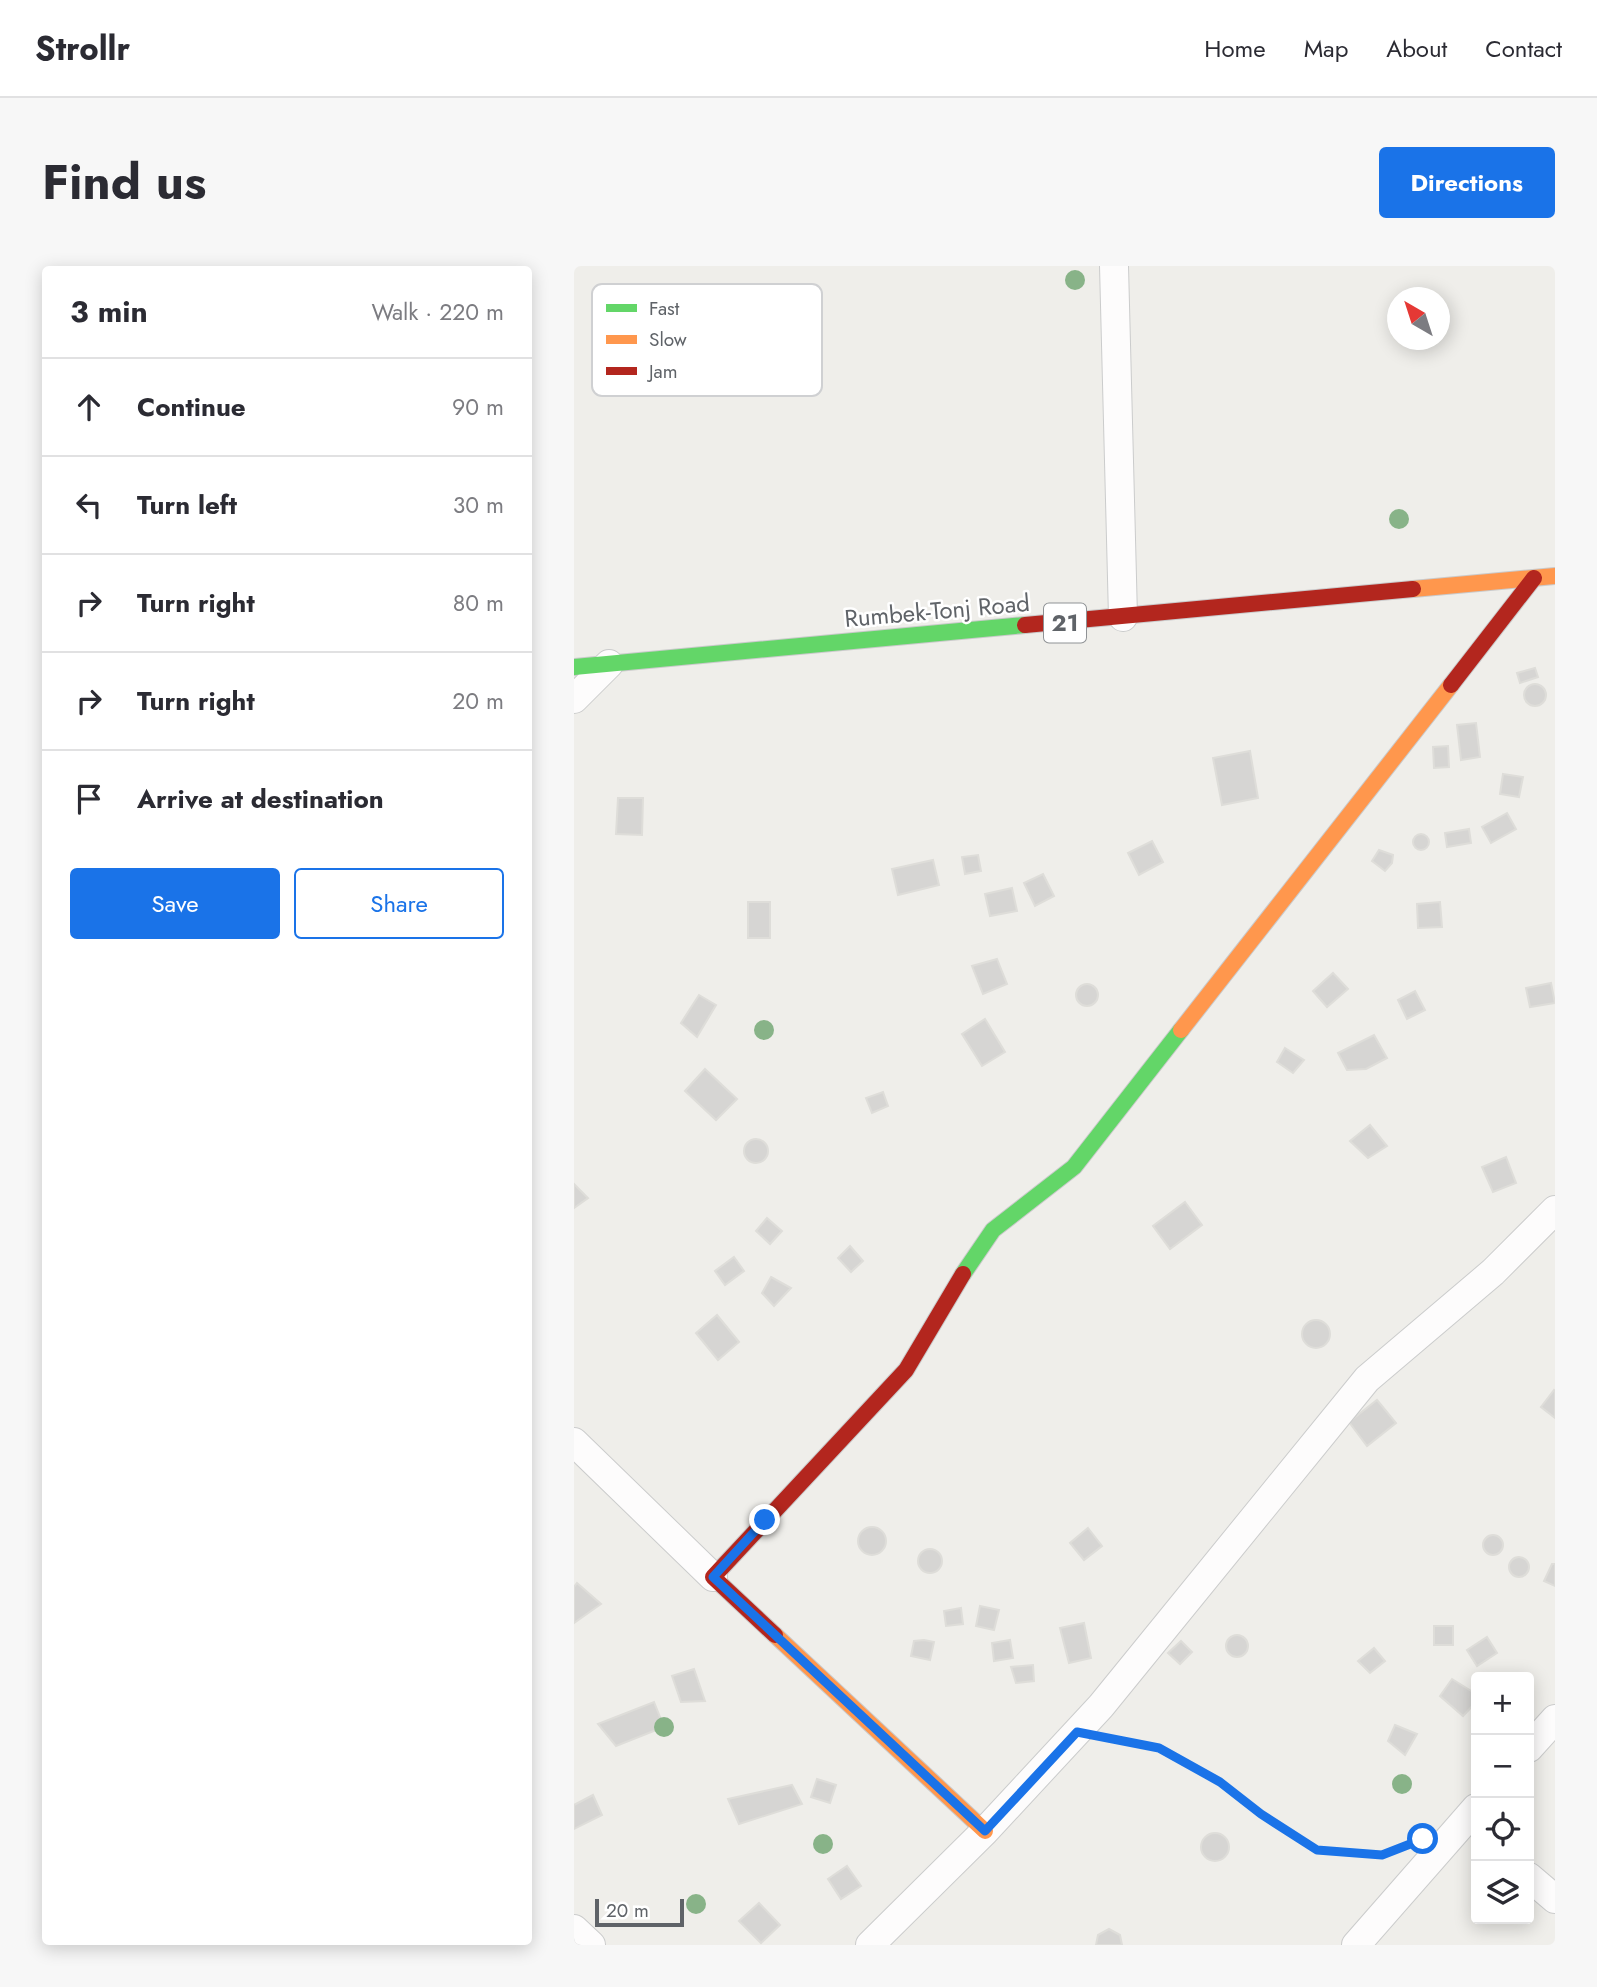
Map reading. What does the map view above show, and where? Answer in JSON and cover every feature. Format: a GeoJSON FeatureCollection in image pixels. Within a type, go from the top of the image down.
{"type":"FeatureCollection","features":[{"type":"Feature","properties":{"kind":"street"},"geometry":{"type":"LineString","coordinates":[[1114,266],[1123,617]]}},
{"type":"Feature","properties":{"kind":"street","name":"Rumbek-Tonj Road"},"geometry":{"type":"LineString","coordinates":[[574,667],[1555,576]]}},
{"type":"Feature","properties":{"kind":"street"},"geometry":{"type":"LineString","coordinates":[[713,1577],[906,1370],[949,1294],[993,1230],[1074,1167],[1534,578]]}},
{"type":"Feature","properties":{"kind":"street"},"geometry":{"type":"LineString","coordinates":[[574,699],[608,664]]}},
{"type":"Feature","properties":{"kind":"street"},"geometry":{"type":"LineString","coordinates":[[870,1945],[985,1831],[1101,1706],[1367,1379],[1493,1272],[1555,1210]]}},
{"type":"Feature","properties":{"kind":"street"},"geometry":{"type":"LineString","coordinates":[[574,1442],[713,1577],[985,1831]]}},
{"type":"Feature","properties":{"kind":"street"},"geometry":{"type":"LineString","coordinates":[[1534,1742],[1555,1719]]}},
{"type":"Feature","properties":{"kind":"street"},"geometry":{"type":"LineString","coordinates":[[1356,1945],[1471,1822]]}},
{"type":"Feature","properties":{"kind":"street"},"geometry":{"type":"LineString","coordinates":[[1534,1881],[1555,1899]]}},
{"type":"Feature","properties":{"kind":"street"},"geometry":{"type":"LineString","coordinates":[[574,1929],[591,1945]]}},
{"type":"Feature","properties":{"kind":"path"},"geometry":{"type":"LineString","coordinates":[[1077,1732],[1159,1748],[1220,1782],[1261,1814],[1317,1850],[1382,1855],[1405,1846]]}},
{"type":"Feature","properties":{"kind":"building"},"geometry":{"type":"Polygon","coordinates":[[[1535,668],[1538,677],[1520,683],[1517,673],[1535,668]]]}},
{"type":"Feature","properties":{"kind":"building"},"geometry":{"type":"Polygon","coordinates":[[[1535,684],[1543,687],[1546,695],[1543,703],[1535,706],[1527,703],[1524,695],[1527,687],[1535,684]]]}},
{"type":"Feature","properties":{"kind":"building"},"geometry":{"type":"Polygon","coordinates":[[[1476,723],[1480,757],[1461,760],[1457,725],[1476,723]]]}},
{"type":"Feature","properties":{"kind":"building"},"geometry":{"type":"Polygon","coordinates":[[[1448,746],[1449,767],[1434,768],[1433,747],[1448,746]]]}},
{"type":"Feature","properties":{"kind":"building"},"geometry":{"type":"Polygon","coordinates":[[[1250,751],[1258,798],[1222,805],[1213,758],[1250,751]]]}},
{"type":"Feature","properties":{"kind":"building"},"geometry":{"type":"Polygon","coordinates":[[[1503,774],[1523,777],[1519,797],[1500,794],[1503,774]]]}},
{"type":"Feature","properties":{"kind":"building"},"geometry":{"type":"Polygon","coordinates":[[[618,798],[643,798],[642,835],[616,834],[618,798]]]}},
{"type":"Feature","properties":{"kind":"building"},"geometry":{"type":"Polygon","coordinates":[[[1507,813],[1516,829],[1491,843],[1482,827],[1507,813]]]}},
{"type":"Feature","properties":{"kind":"building"},"geometry":{"type":"Polygon","coordinates":[[[1469,829],[1471,843],[1447,847],[1445,833],[1469,829]]]}},
{"type":"Feature","properties":{"kind":"building"},"geometry":{"type":"Polygon","coordinates":[[[1421,834],[1427,836],[1427,848],[1421,850],[1415,848],[1413,842],[1415,836],[1421,834]]]}},
{"type":"Feature","properties":{"kind":"building"},"geometry":{"type":"Polygon","coordinates":[[[1152,841],[1163,862],[1139,875],[1128,853],[1152,841]]]}},
{"type":"Feature","properties":{"kind":"building"},"geometry":{"type":"Polygon","coordinates":[[[1379,850],[1393,855],[1392,863],[1385,871],[1372,861],[1379,850]]]}},
{"type":"Feature","properties":{"kind":"building"},"geometry":{"type":"Polygon","coordinates":[[[978,855],[981,871],[965,874],[962,857],[978,855]]]}},
{"type":"Feature","properties":{"kind":"building"},"geometry":{"type":"Polygon","coordinates":[[[933,860],[939,885],[898,895],[892,869],[933,860]]]}},
{"type":"Feature","properties":{"kind":"building"},"geometry":{"type":"Polygon","coordinates":[[[1043,874],[1054,896],[1035,906],[1024,883],[1043,874]]]}},
{"type":"Feature","properties":{"kind":"building"},"geometry":{"type":"Polygon","coordinates":[[[1012,888],[1017,911],[990,916],[985,894],[1012,888]]]}},
{"type":"Feature","properties":{"kind":"building"},"geometry":{"type":"Polygon","coordinates":[[[748,902],[770,902],[770,938],[748,938],[748,902]]]}},
{"type":"Feature","properties":{"kind":"building"},"geometry":{"type":"Polygon","coordinates":[[[1440,902],[1442,927],[1418,928],[1417,904],[1440,902]]]}},
{"type":"Feature","properties":{"kind":"building"},"geometry":{"type":"Polygon","coordinates":[[[997,959],[1007,984],[983,994],[972,966],[997,959]]]}},
{"type":"Feature","properties":{"kind":"building"},"geometry":{"type":"Polygon","coordinates":[[[1333,973],[1348,989],[1327,1007],[1313,991],[1333,973]]]}},
{"type":"Feature","properties":{"kind":"building"},"geometry":{"type":"Polygon","coordinates":[[[1551,983],[1555,1003],[1530,1007],[1526,988],[1551,983]]]}},
{"type":"Feature","properties":{"kind":"building"},"geometry":{"type":"Polygon","coordinates":[[[1087,984],[1095,987],[1098,995],[1095,1003],[1087,1006],[1079,1003],[1076,995],[1079,987],[1087,984]]]}},
{"type":"Feature","properties":{"kind":"building"},"geometry":{"type":"Polygon","coordinates":[[[1415,991],[1425,1010],[1407,1019],[1398,1000],[1415,991]]]}},
{"type":"Feature","properties":{"kind":"building"},"geometry":{"type":"Polygon","coordinates":[[[699,995],[716,1005],[697,1037],[681,1023],[699,995]]]}},
{"type":"Feature","properties":{"kind":"building"},"geometry":{"type":"Polygon","coordinates":[[[985,1019],[1005,1052],[982,1066],[962,1034],[985,1019]]]}},
{"type":"Feature","properties":{"kind":"building"},"geometry":{"type":"Polygon","coordinates":[[[1374,1035],[1387,1058],[1366,1069],[1347,1070],[1338,1053],[1374,1035]]]}},
{"type":"Feature","properties":{"kind":"building"},"geometry":{"type":"Polygon","coordinates":[[[1285,1048],[1304,1060],[1293,1073],[1277,1062],[1285,1048]]]}},
{"type":"Feature","properties":{"kind":"building"},"geometry":{"type":"Polygon","coordinates":[[[705,1069],[737,1099],[716,1120],[685,1091],[705,1069]]]}},
{"type":"Feature","properties":{"kind":"building"},"geometry":{"type":"Polygon","coordinates":[[[883,1092],[888,1106],[872,1113],[866,1098],[883,1092]]]}},
{"type":"Feature","properties":{"kind":"building"},"geometry":{"type":"Polygon","coordinates":[[[1370,1125],[1387,1146],[1368,1158],[1350,1141],[1370,1125]]]}},
{"type":"Feature","properties":{"kind":"building"},"geometry":{"type":"Polygon","coordinates":[[[756,1139],[767,1146],[768,1151],[761,1162],[756,1163],[745,1156],[744,1151],[751,1140],[756,1139]]]}},
{"type":"Feature","properties":{"kind":"building"},"geometry":{"type":"Polygon","coordinates":[[[1506,1157],[1516,1183],[1493,1192],[1482,1167],[1506,1157]]]}},
{"type":"Feature","properties":{"kind":"building"},"geometry":{"type":"Polygon","coordinates":[[[574,1184],[588,1198],[574,1208],[574,1184]]]}},
{"type":"Feature","properties":{"kind":"building"},"geometry":{"type":"Polygon","coordinates":[[[1185,1202],[1202,1225],[1170,1249],[1153,1226],[1185,1202]]]}},
{"type":"Feature","properties":{"kind":"building"},"geometry":{"type":"Polygon","coordinates":[[[767,1218],[782,1231],[770,1244],[756,1231],[767,1218]]]}},
{"type":"Feature","properties":{"kind":"building"},"geometry":{"type":"Polygon","coordinates":[[[850,1246],[863,1261],[851,1272],[838,1258],[850,1246]]]}},
{"type":"Feature","properties":{"kind":"building"},"geometry":{"type":"Polygon","coordinates":[[[734,1257],[744,1271],[725,1285],[715,1271],[734,1257]]]}},
{"type":"Feature","properties":{"kind":"building"},"geometry":{"type":"Polygon","coordinates":[[[771,1277],[791,1288],[774,1306],[762,1293],[771,1277]]]}},
{"type":"Feature","properties":{"kind":"building"},"geometry":{"type":"Polygon","coordinates":[[[717,1315],[739,1342],[718,1360],[696,1333],[717,1315]]]}},
{"type":"Feature","properties":{"kind":"building"},"geometry":{"type":"Polygon","coordinates":[[[1316,1320],[1326,1324],[1330,1334],[1326,1344],[1316,1348],[1306,1344],[1302,1334],[1306,1324],[1316,1320]]]}},
{"type":"Feature","properties":{"kind":"building"},"geometry":{"type":"Polygon","coordinates":[[[1555,1391],[1555,1418],[1541,1407],[1555,1391]]]}},
{"type":"Feature","properties":{"kind":"building"},"geometry":{"type":"Polygon","coordinates":[[[1377,1400],[1396,1423],[1367,1446],[1349,1422],[1377,1400]]]}},
{"type":"Feature","properties":{"kind":"building"},"geometry":{"type":"Polygon","coordinates":[[[872,1527],[882,1531],[886,1541],[882,1551],[872,1555],[862,1551],[858,1541],[862,1531],[872,1527]]]}},
{"type":"Feature","properties":{"kind":"building"},"geometry":{"type":"Polygon","coordinates":[[[1088,1528],[1102,1546],[1084,1560],[1070,1543],[1088,1528]]]}},
{"type":"Feature","properties":{"kind":"building"},"geometry":{"type":"Polygon","coordinates":[[[1489,1535],[1497,1535],[1503,1545],[1497,1555],[1489,1555],[1483,1549],[1483,1541],[1489,1535]]]}},
{"type":"Feature","properties":{"kind":"building"},"geometry":{"type":"Polygon","coordinates":[[[930,1549],[941,1556],[942,1561],[935,1572],[930,1573],[919,1566],[918,1561],[925,1550],[930,1549]]]}},
{"type":"Feature","properties":{"kind":"building"},"geometry":{"type":"Polygon","coordinates":[[[1519,1557],[1526,1560],[1529,1567],[1526,1574],[1519,1577],[1512,1574],[1509,1567],[1512,1560],[1519,1557]]]}},
{"type":"Feature","properties":{"kind":"building"},"geometry":{"type":"Polygon","coordinates":[[[1552,1564],[1555,1564],[1555,1586],[1544,1581],[1552,1564]]]}},
{"type":"Feature","properties":{"kind":"building"},"geometry":{"type":"Polygon","coordinates":[[[577,1583],[601,1604],[574,1623],[574,1587],[577,1583]]]}},
{"type":"Feature","properties":{"kind":"building"},"geometry":{"type":"Polygon","coordinates":[[[980,1606],[999,1610],[994,1630],[976,1626],[980,1606]]]}},
{"type":"Feature","properties":{"kind":"building"},"geometry":{"type":"Polygon","coordinates":[[[961,1608],[963,1624],[946,1626],[944,1611],[961,1608]]]}},
{"type":"Feature","properties":{"kind":"building"},"geometry":{"type":"Polygon","coordinates":[[[1084,1623],[1091,1658],[1069,1663],[1060,1628],[1084,1623]]]}},
{"type":"Feature","properties":{"kind":"building"},"geometry":{"type":"Polygon","coordinates":[[[1434,1626],[1453,1626],[1453,1645],[1434,1645],[1434,1626]]]}},
{"type":"Feature","properties":{"kind":"building"},"geometry":{"type":"Polygon","coordinates":[[[1233,1635],[1241,1635],[1248,1642],[1248,1650],[1241,1657],[1233,1657],[1226,1650],[1226,1642],[1233,1635]]]}},
{"type":"Feature","properties":{"kind":"building"},"geometry":{"type":"Polygon","coordinates":[[[1487,1637],[1497,1653],[1477,1666],[1467,1650],[1487,1637]]]}},
{"type":"Feature","properties":{"kind":"building"},"geometry":{"type":"Polygon","coordinates":[[[1010,1640],[1013,1658],[994,1661],[992,1643],[1010,1640]]]}},
{"type":"Feature","properties":{"kind":"building"},"geometry":{"type":"Polygon","coordinates":[[[914,1641],[934,1642],[930,1660],[911,1656],[914,1641]]]}},
{"type":"Feature","properties":{"kind":"building"},"geometry":{"type":"Polygon","coordinates":[[[1181,1641],[1192,1652],[1180,1664],[1168,1653],[1181,1641]]]}},
{"type":"Feature","properties":{"kind":"building"},"geometry":{"type":"Polygon","coordinates":[[[1374,1648],[1385,1661],[1370,1673],[1358,1661],[1374,1648]]]}},
{"type":"Feature","properties":{"kind":"building"},"geometry":{"type":"Polygon","coordinates":[[[1033,1665],[1034,1681],[1016,1683],[1011,1667],[1033,1665]]]}},
{"type":"Feature","properties":{"kind":"building"},"geometry":{"type":"Polygon","coordinates":[[[694,1669],[705,1701],[681,1702],[672,1676],[694,1669]]]}},
{"type":"Feature","properties":{"kind":"building"},"geometry":{"type":"Polygon","coordinates":[[[1452,1679],[1471,1691],[1471,1707],[1463,1716],[1440,1696],[1452,1679]]]}},
{"type":"Feature","properties":{"kind":"building"},"geometry":{"type":"Polygon","coordinates":[[[654,1702],[664,1727],[616,1746],[598,1724],[654,1702]]]}},
{"type":"Feature","properties":{"kind":"building"},"geometry":{"type":"Polygon","coordinates":[[[1395,1725],[1417,1734],[1405,1755],[1388,1741],[1395,1725]]]}},
{"type":"Feature","properties":{"kind":"building"},"geometry":{"type":"Polygon","coordinates":[[[817,1779],[836,1785],[830,1803],[811,1797],[817,1779]]]}},
{"type":"Feature","properties":{"kind":"building"},"geometry":{"type":"Polygon","coordinates":[[[792,1785],[802,1804],[739,1824],[728,1799],[792,1785]]]}},
{"type":"Feature","properties":{"kind":"building"},"geometry":{"type":"Polygon","coordinates":[[[593,1795],[602,1815],[574,1829],[574,1805],[593,1795]]]}},
{"type":"Feature","properties":{"kind":"building"},"geometry":{"type":"Polygon","coordinates":[[[1215,1833],[1225,1837],[1229,1847],[1225,1857],[1215,1861],[1205,1857],[1201,1847],[1205,1837],[1215,1833]]]}},
{"type":"Feature","properties":{"kind":"building"},"geometry":{"type":"Polygon","coordinates":[[[847,1866],[861,1886],[841,1899],[828,1879],[847,1866]]]}},
{"type":"Feature","properties":{"kind":"building"},"geometry":{"type":"Polygon","coordinates":[[[759,1903],[780,1925],[761,1943],[739,1921],[759,1903]]]}},
{"type":"Feature","properties":{"kind":"building"},"geometry":{"type":"Polygon","coordinates":[[[1109,1929],[1120,1935],[1122,1945],[1096,1945],[1098,1935],[1109,1929]]]}},
{"type":"Feature","properties":{"kind":"traffic: fast"},"geometry":{"type":"LineString","coordinates":[[574,667],[1025,625]]}},
{"type":"Feature","properties":{"kind":"traffic: fast"},"geometry":{"type":"LineString","coordinates":[[963,1274],[993,1230],[1074,1167],[1181,1030]]}},
{"type":"Feature","properties":{"kind":"traffic: slow"},"geometry":{"type":"LineString","coordinates":[[1413,589],[1555,576]]}},
{"type":"Feature","properties":{"kind":"traffic: slow"},"geometry":{"type":"LineString","coordinates":[[1181,1030],[1451,685]]}},
{"type":"Feature","properties":{"kind":"traffic: slow"},"geometry":{"type":"LineString","coordinates":[[775,1635],[985,1831]]}},
{"type":"Feature","properties":{"kind":"traffic: jam"},"geometry":{"type":"LineString","coordinates":[[1451,685],[1534,578]]}},
{"type":"Feature","properties":{"kind":"traffic: jam"},"geometry":{"type":"LineString","coordinates":[[1025,625],[1413,589]]}},
{"type":"Feature","properties":{"kind":"traffic: jam"},"geometry":{"type":"LineString","coordinates":[[775,1635],[713,1577],[906,1370],[963,1274]]}},
{"type":"Feature","properties":{"kind":"route"},"geometry":{"type":"LineString","coordinates":[[765,1520],[713,1577],[985,1831],[1077,1732],[1159,1748],[1220,1782],[1261,1814],[1317,1850],[1382,1855],[1423,1839]]}}]}
